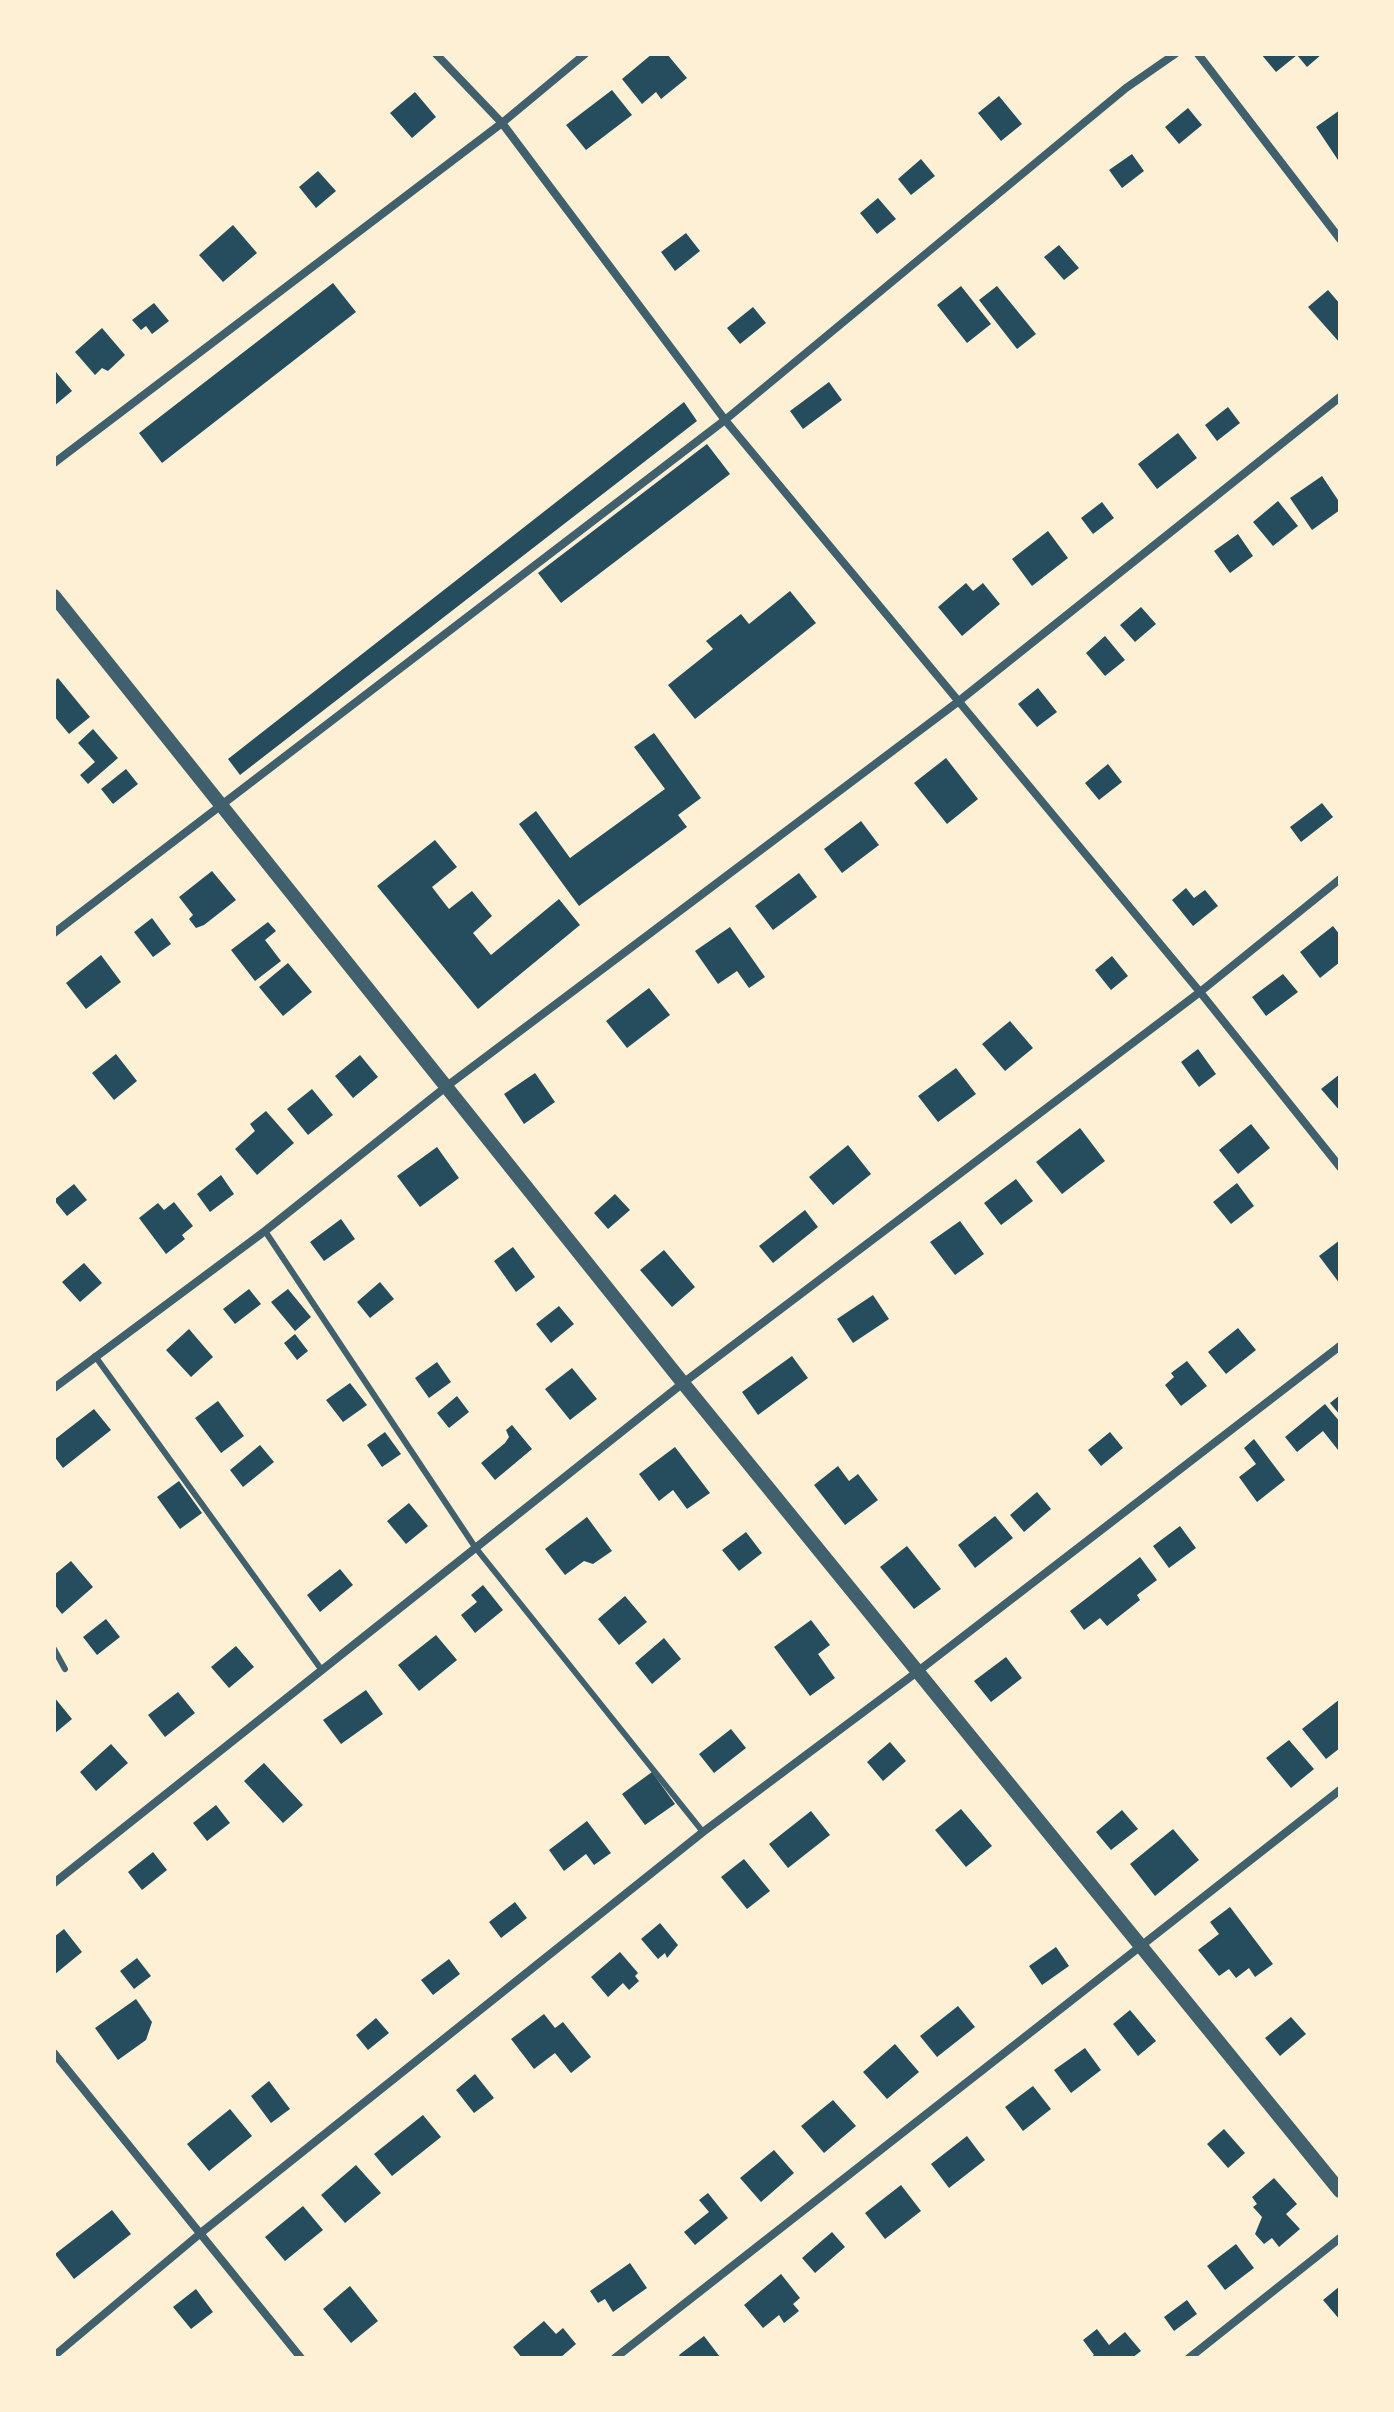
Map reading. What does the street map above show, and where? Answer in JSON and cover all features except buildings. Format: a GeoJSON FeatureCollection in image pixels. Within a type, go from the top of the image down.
{"type":"FeatureCollection","features":[{"type":"Feature","properties":{"kind":"street"},"geometry":{"type":"LineString","coordinates":[[436,54],[502,123],[725,420],[1200,992],[1340,1167]]}},
{"type":"Feature","properties":{"kind":"street"},"geometry":{"type":"LineString","coordinates":[[54,463],[502,123],[585,54]]}},
{"type":"Feature","properties":{"kind":"street"},"geometry":{"type":"LineString","coordinates":[[54,933],[725,420],[1126,88],[1175,54]]}},
{"type":"Feature","properties":{"kind":"street"},"geometry":{"type":"LineString","coordinates":[[1198,54],[1340,239]]}},
{"type":"Feature","properties":{"kind":"street"},"geometry":{"type":"LineString","coordinates":[[54,1388],[265,1231],[447,1086],[959,701],[1340,397]]}},
{"type":"Feature","properties":{"kind":"street"},"geometry":{"type":"LineString","coordinates":[[54,596],[683,1383],[1340,2191]]}},
{"type":"Feature","properties":{"kind":"street"},"geometry":{"type":"LineString","coordinates":[[54,1883],[683,1383],[1200,992],[1340,879]]}},
{"type":"Feature","properties":{"kind":"street"},"geometry":{"type":"LineString","coordinates":[[54,2356],[202,2232],[703,1832],[917,1672],[1340,1346]]}},
{"type":"Feature","properties":{"kind":"street"},"geometry":{"type":"LineString","coordinates":[[615,2358],[1340,1790]]}},
{"type":"Feature","properties":{"kind":"street"},"geometry":{"type":"LineString","coordinates":[[54,2053],[301,2358]]}},
{"type":"Feature","properties":{"kind":"street"},"geometry":{"type":"LineString","coordinates":[[1189,2358],[1340,2238]]}},
{"type":"Feature","properties":{"kind":"lane"},"geometry":{"type":"LineString","coordinates":[[265,1231],[475,1547],[703,1832]]}},
{"type":"Feature","properties":{"kind":"lane"},"geometry":{"type":"LineString","coordinates":[[95,1356],[321,1669]]}},
{"type":"Feature","properties":{"kind":"lane"},"geometry":{"type":"LineString","coordinates":[[54,1649],[65,1669]]}}]}
